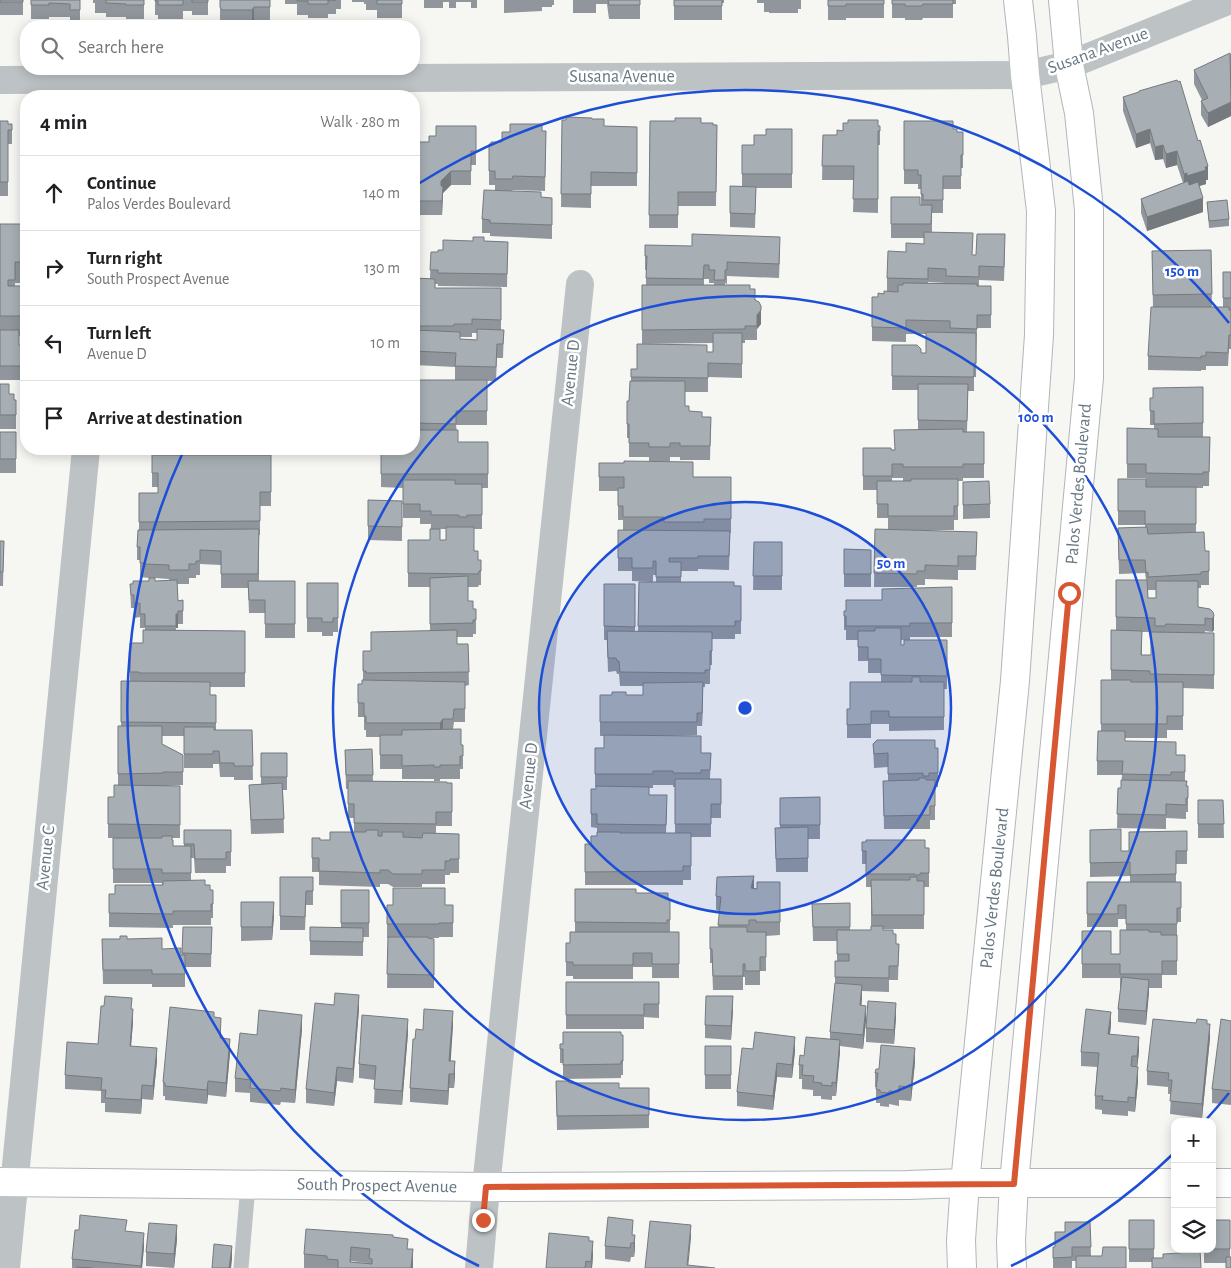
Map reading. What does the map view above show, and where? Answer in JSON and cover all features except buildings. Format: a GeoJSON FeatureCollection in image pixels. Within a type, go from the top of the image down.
{"type":"FeatureCollection","features":[{"type":"Feature","properties":{"kind":"main road","name":"Palos Verdes Boulevard"},"geometry":{"type":"LineString","coordinates":[[962,1268],[961,1240],[965,1183],[1015,681],[1039,335],[1041,211],[1018,0]]}},
{"type":"Feature","properties":{"kind":"main road","name":"Palos Verdes Boulevard"},"geometry":{"type":"LineString","coordinates":[[1012,1268],[1014,1184],[1089,378],[1089,210],[1079,113],[1069,65],[1063,0]]}},
{"type":"Feature","properties":{"kind":"main road","name":"South Prospect Avenue"},"geometry":{"type":"LineString","coordinates":[[7,1182],[486,1187],[1171,1183]]}},
{"type":"Feature","properties":{"kind":"main road"},"geometry":{"type":"LineString","coordinates":[[1216,1183],[1231,1183]]}},
{"type":"Feature","properties":{"kind":"street","name":"Susana Avenue"},"geometry":{"type":"LineString","coordinates":[[0,80],[1025,75],[1069,65],[1230,0]]}},
{"type":"Feature","properties":{"kind":"street","name":"Avenue D"},"geometry":{"type":"LineString","coordinates":[[479,1268],[580,284]]}},
{"type":"Feature","properties":{"kind":"street","name":"Avenue C"},"geometry":{"type":"LineString","coordinates":[[6,1268],[7,1182],[85,455]]}},
{"type":"Feature","properties":{"kind":"lane"},"geometry":{"type":"LineString","coordinates":[[241,1268],[248,1185]]}},
{"type":"Feature","properties":{"kind":"route"},"geometry":{"type":"LineString","coordinates":[[483,1220],[486,1187],[1014,1184],[1069,593]]}}]}
